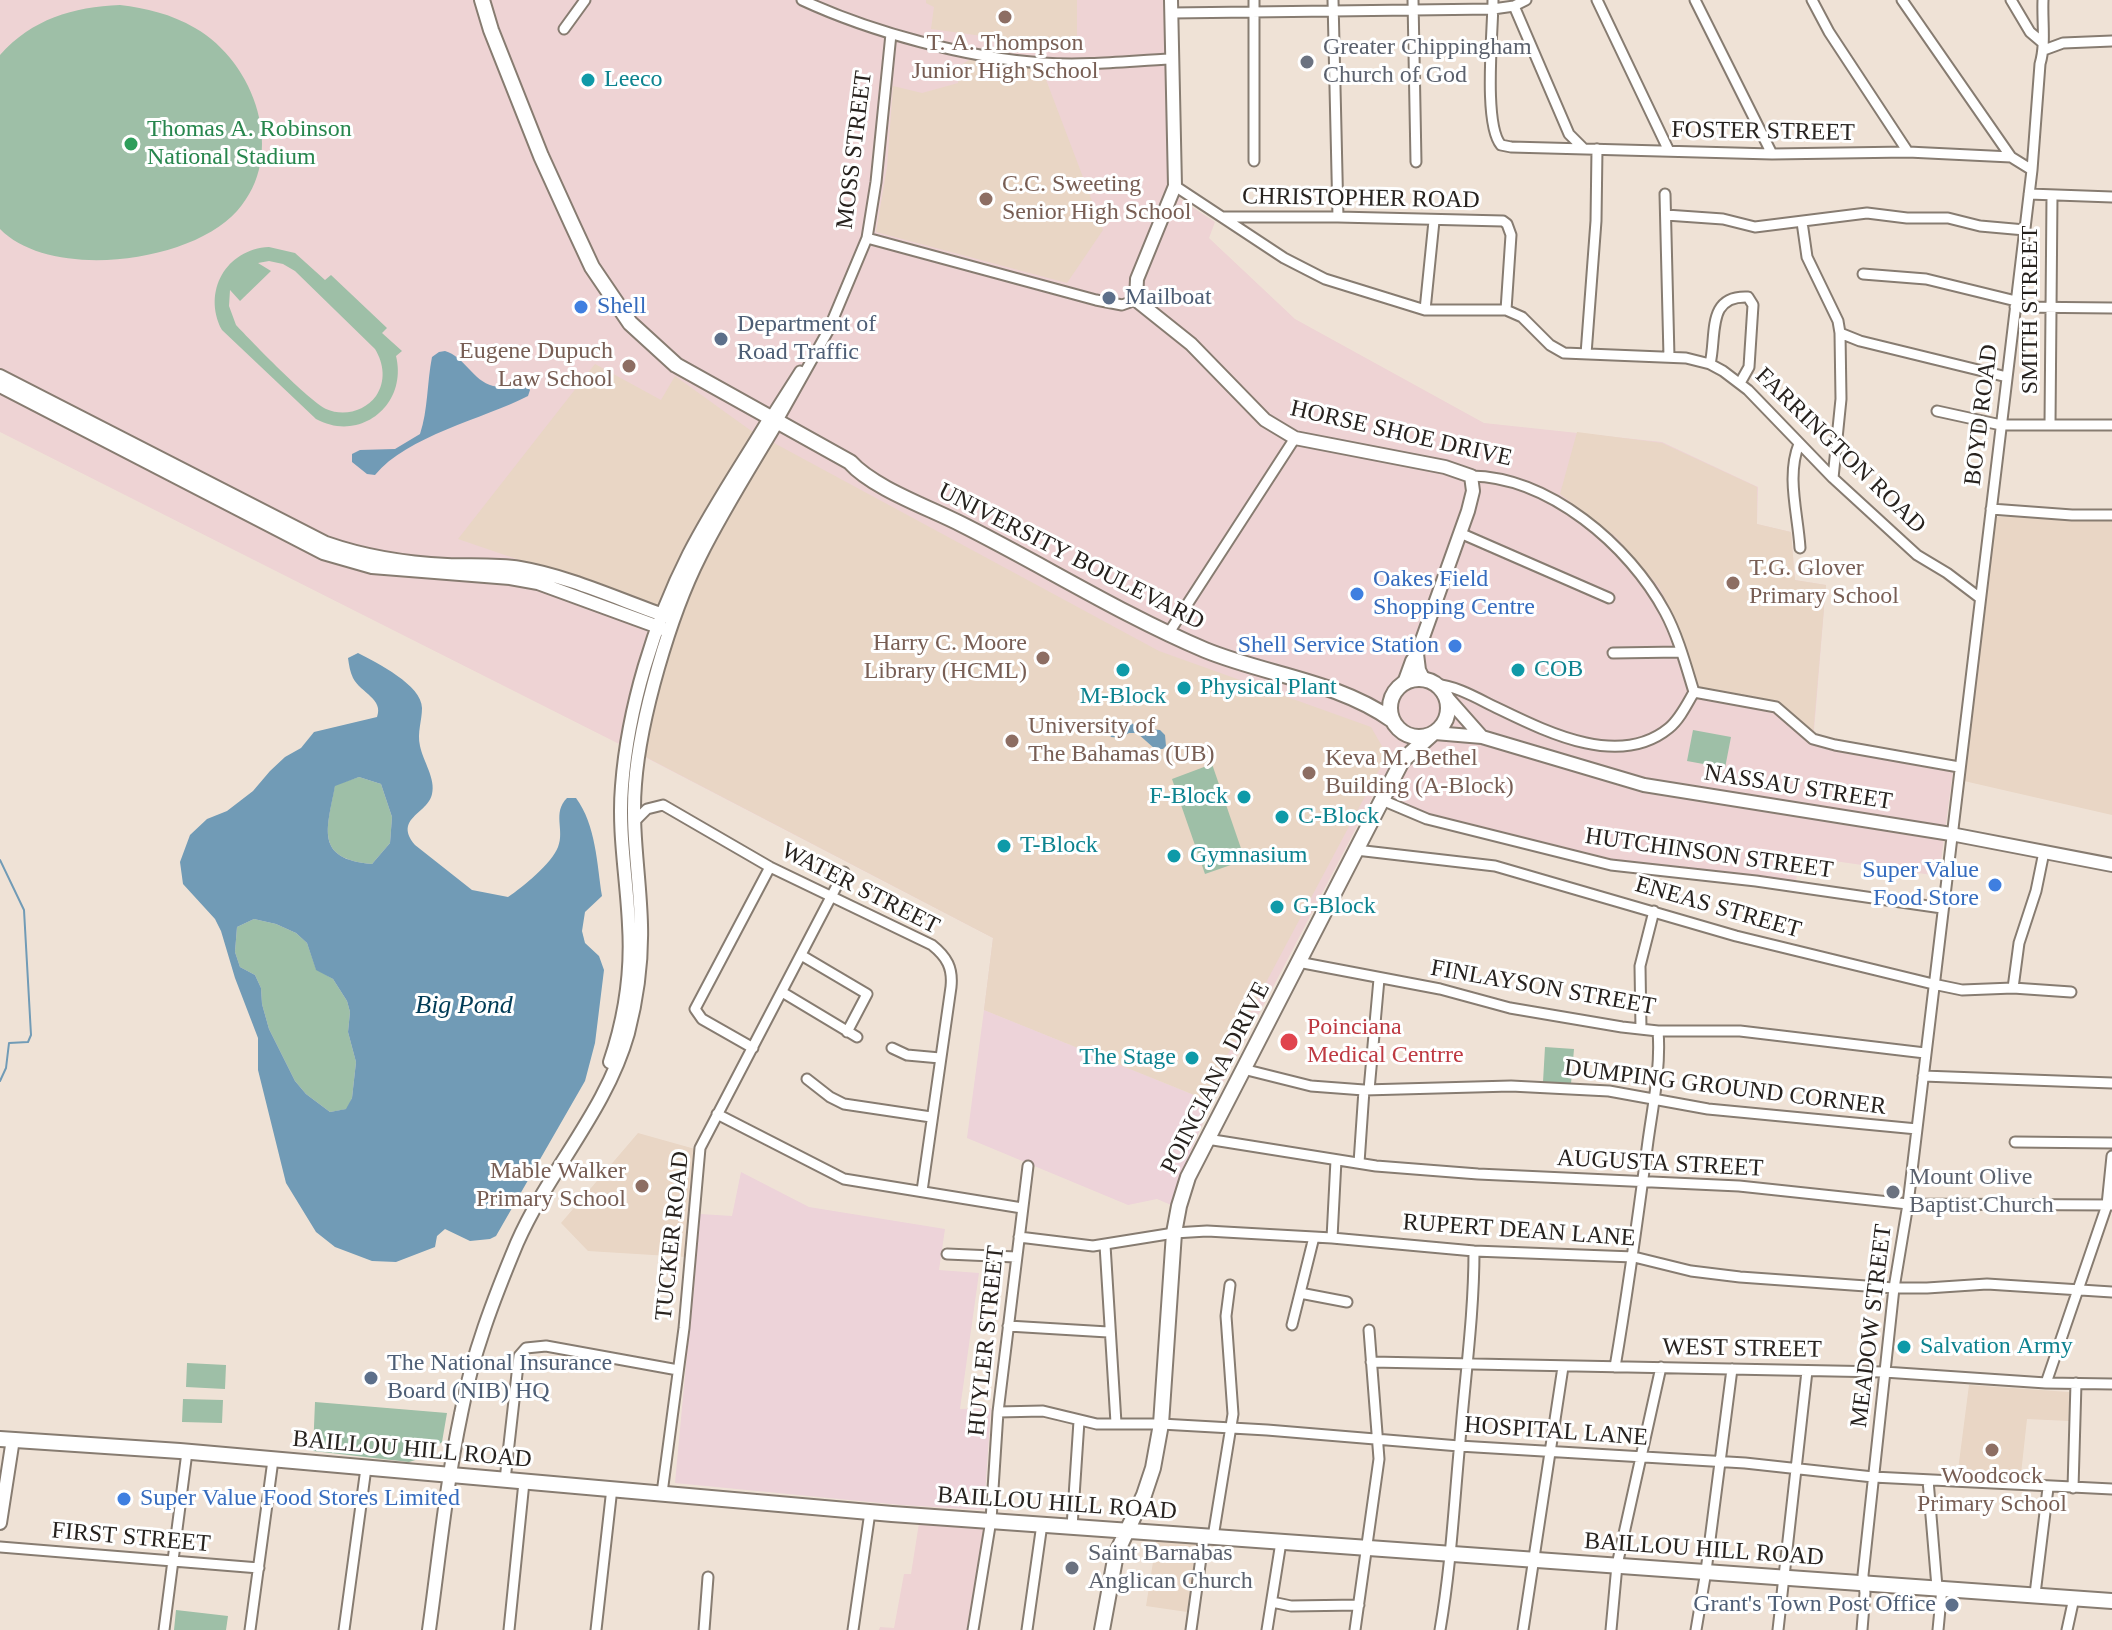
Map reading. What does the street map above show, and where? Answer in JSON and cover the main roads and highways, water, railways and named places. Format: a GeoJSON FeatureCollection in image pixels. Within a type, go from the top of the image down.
{"type":"FeatureCollection","features":[{"type":"Feature","properties":{"kind":"main road","name":"UNIVERSITY BOULEVARD"},"geometry":{"type":"LineString","coordinates":[[482,0],[541,156],[592,267],[640,334],[699,384],[849,469],[856,469],[1168,634],[1220,655],[1364,701],[1392,720]]}},
{"type":"Feature","properties":{"kind":"main road","name":"HORSE SHOE DRIVE"},"geometry":{"type":"LineString","coordinates":[[1171,7],[1175,186],[1137,279],[1136,300],[1191,344],[1265,420],[1295,438],[1445,467],[1471,476],[1472,500],[1417,654]]}},
{"type":"Feature","properties":{"kind":"main road"},"geometry":{"type":"LineString","coordinates":[[0,376],[326,543],[388,560],[495,571]]}},
{"type":"Feature","properties":{"kind":"main road"},"geometry":{"type":"LineString","coordinates":[[0,386],[323,553],[372,567],[495,571],[521,568],[553,576],[672,625]]}},
{"type":"Feature","properties":{"kind":"main road"},"geometry":{"type":"LineString","coordinates":[[595,1107],[619,1032],[629,984],[630,928],[621,843],[622,787],[633,720],[659,620],[689,553],[771,424]]}},
{"type":"Feature","properties":{"kind":"main road"},"geometry":{"type":"LineString","coordinates":[[429,1630],[461,1412],[477,1352],[502,1280],[532,1215],[604,1096],[620,1059],[638,984],[641,928],[634,822],[635,786],[642,737],[672,625],[699,557],[771,424]]}},
{"type":"Feature","properties":{"kind":"main road"},"geometry":{"type":"LineString","coordinates":[[1417,654],[1389,706],[1392,720],[1404,734],[1417,738],[1433,734]]}},
{"type":"Feature","properties":{"kind":"main road"},"geometry":{"type":"LineString","coordinates":[[1417,654],[1419,670],[1482,737]]}},
{"type":"Feature","properties":{"kind":"main road"},"geometry":{"type":"LineString","coordinates":[[1402,761],[1447,717],[1447,702],[1434,686],[1404,683]]}},
{"type":"Feature","properties":{"kind":"main road","name":"UNIVERSITY BOULEVARD"},"geometry":{"type":"LineString","coordinates":[[1364,701],[1392,697]]}},
{"type":"Feature","properties":{"kind":"main road"},"geometry":{"type":"LineString","coordinates":[[1402,761],[1404,734]]}},
{"type":"Feature","properties":{"kind":"main road","name":"NASSAU STREET"},"geometry":{"type":"LineString","coordinates":[[1433,734],[1482,737],[1644,785],[1951,834],[2112,865]]}},
{"type":"Feature","properties":{"kind":"main road","name":"POINCIANA DRIVE"},"geometry":{"type":"LineString","coordinates":[[1102,1630],[1113,1568],[1125,1531],[1144,1495],[1153,1468],[1161,1424],[1174,1233],[1188,1177],[1402,761]]}},
{"type":"Feature","properties":{"kind":"main road"},"geometry":{"type":"LineString","coordinates":[[0,1523],[6,1439]]}},
{"type":"Feature","properties":{"kind":"main road","name":"BAILLOU HILL ROAD"},"geometry":{"type":"LineString","coordinates":[[6,1439],[870,1512],[2112,1601]]}},
{"type":"Feature","properties":{"kind":"water"},"geometry":{"type":"Polygon","coordinates":[[[445,351],[493,386],[525,382],[530,390],[528,396],[426,439],[389,461],[375,475],[367,474],[352,462],[352,454],[360,450],[395,449],[420,434],[432,357],[445,351]]]}},
{"type":"Feature","properties":{"kind":"water","name":"Big Pond"},"geometry":{"type":"Polygon","coordinates":[[[358,653],[376,663],[407,683],[420,699],[419,741],[433,788],[429,801],[408,828],[415,845],[472,890],[508,897],[555,853],[560,841],[560,810],[567,798],[576,798],[592,832],[602,896],[585,912],[582,931],[585,943],[599,956],[604,970],[595,1043],[585,1081],[496,1236],[470,1241],[445,1229],[437,1236],[435,1247],[396,1262],[372,1261],[335,1247],[316,1232],[286,1183],[258,1070],[258,1038],[221,931],[215,919],[183,884],[180,862],[190,835],[207,819],[227,811],[253,791],[270,771],[301,748],[314,732],[377,717],[377,705],[353,678],[348,658],[358,653]],[[359,777],[335,786],[329,816],[329,839],[341,856],[372,864],[390,843],[392,817],[381,784],[359,777]],[[254,919],[237,927],[235,952],[240,967],[255,975],[261,988],[269,1029],[295,1081],[306,1094],[330,1112],[346,1109],[352,1098],[356,1062],[348,1032],[350,1012],[347,1001],[333,979],[316,970],[307,943],[296,933],[254,919]]]}},
{"type":"Feature","properties":{"kind":"water"},"geometry":{"type":"Polygon","coordinates":[[[1120,720],[1129,721],[1138,728],[1160,730],[1165,735],[1166,746],[1155,749],[1137,733],[1111,737],[1111,725],[1120,720]]]}},
{"type":"Feature","properties":{"kind":"waterway"},"geometry":{"type":"LineString","coordinates":[[0,860],[24,910],[31,1035],[28,1042],[9,1043],[6,1068],[0,1081]]}},
{"type":"Feature","properties":{"kind":"place","name":"T. A. Thompson Junior High School"},"geometry":{"type":"Point","coordinates":[1005,17]}},
{"type":"Feature","properties":{"kind":"place","name":"Greater Chippingham Church of God"},"geometry":{"type":"Point","coordinates":[1307,62]}},
{"type":"Feature","properties":{"kind":"place","name":"Leeco"},"geometry":{"type":"Point","coordinates":[588,80]}},
{"type":"Feature","properties":{"kind":"place","name":"Thomas A. Robinson National Stadium"},"geometry":{"type":"Point","coordinates":[131,144]}},
{"type":"Feature","properties":{"kind":"place","name":"C.C. Sweeting Senior High School"},"geometry":{"type":"Point","coordinates":[986,199]}},
{"type":"Feature","properties":{"kind":"place","name":"Mailboat"},"geometry":{"type":"Point","coordinates":[1109,298]}},
{"type":"Feature","properties":{"kind":"place","name":"Shell"},"geometry":{"type":"Point","coordinates":[581,307]}},
{"type":"Feature","properties":{"kind":"place","name":"Department of Road Traffic"},"geometry":{"type":"Point","coordinates":[721,339]}},
{"type":"Feature","properties":{"kind":"place","name":"Eugene Dupuch Law School"},"geometry":{"type":"Point","coordinates":[629,366]}},
{"type":"Feature","properties":{"kind":"place","name":"T.G. Glover Primary School"},"geometry":{"type":"Point","coordinates":[1733,583]}},
{"type":"Feature","properties":{"kind":"place","name":"Oakes Field Shopping Centre"},"geometry":{"type":"Point","coordinates":[1357,594]}},
{"type":"Feature","properties":{"kind":"place","name":"Shell Service Station"},"geometry":{"type":"Point","coordinates":[1455,646]}},
{"type":"Feature","properties":{"kind":"place","name":"Harry C. Moore Library (HCML)"},"geometry":{"type":"Point","coordinates":[1043,658]}},
{"type":"Feature","properties":{"kind":"place","name":"M-Block"},"geometry":{"type":"Point","coordinates":[1123,670]}},
{"type":"Feature","properties":{"kind":"place","name":"COB"},"geometry":{"type":"Point","coordinates":[1518,670]}},
{"type":"Feature","properties":{"kind":"place","name":"Physical Plant"},"geometry":{"type":"Point","coordinates":[1184,688]}},
{"type":"Feature","properties":{"kind":"place","name":"University of The Bahamas (UB)"},"geometry":{"type":"Point","coordinates":[1012,741]}},
{"type":"Feature","properties":{"kind":"place","name":"Keva M. Bethel Building (A-Block)"},"geometry":{"type":"Point","coordinates":[1309,773]}},
{"type":"Feature","properties":{"kind":"place","name":"F-Block"},"geometry":{"type":"Point","coordinates":[1244,797]}},
{"type":"Feature","properties":{"kind":"place","name":"C-Block"},"geometry":{"type":"Point","coordinates":[1282,817]}},
{"type":"Feature","properties":{"kind":"place","name":"T-Block"},"geometry":{"type":"Point","coordinates":[1004,846]}},
{"type":"Feature","properties":{"kind":"place","name":"Gymnasium"},"geometry":{"type":"Point","coordinates":[1174,856]}},
{"type":"Feature","properties":{"kind":"place","name":"Super Value Food Store"},"geometry":{"type":"Point","coordinates":[1995,885]}},
{"type":"Feature","properties":{"kind":"place","name":"G-Block"},"geometry":{"type":"Point","coordinates":[1277,907]}},
{"type":"Feature","properties":{"kind":"place","name":"Poinciana Medical Centrre"},"geometry":{"type":"Point","coordinates":[1289,1042]}},
{"type":"Feature","properties":{"kind":"place","name":"The Stage"},"geometry":{"type":"Point","coordinates":[1192,1058]}},
{"type":"Feature","properties":{"kind":"place","name":"Mable Walker Primary School"},"geometry":{"type":"Point","coordinates":[642,1186]}},
{"type":"Feature","properties":{"kind":"place","name":"Mount Olive Baptist Church"},"geometry":{"type":"Point","coordinates":[1893,1192]}},
{"type":"Feature","properties":{"kind":"place","name":"Salvation Army"},"geometry":{"type":"Point","coordinates":[1904,1347]}},
{"type":"Feature","properties":{"kind":"place","name":"The National Insurance Board (NIB) HQ"},"geometry":{"type":"Point","coordinates":[371,1378]}},
{"type":"Feature","properties":{"kind":"place","name":"Woodcock Primary School"},"geometry":{"type":"Point","coordinates":[1992,1450]}},
{"type":"Feature","properties":{"kind":"place","name":"Super Value Food Stores Limited"},"geometry":{"type":"Point","coordinates":[124,1499]}},
{"type":"Feature","properties":{"kind":"place","name":"Saint Barnabas Anglican Church"},"geometry":{"type":"Point","coordinates":[1072,1568]}},
{"type":"Feature","properties":{"kind":"place","name":"Grant's Town Post Office"},"geometry":{"type":"Point","coordinates":[1952,1605]}}]}
